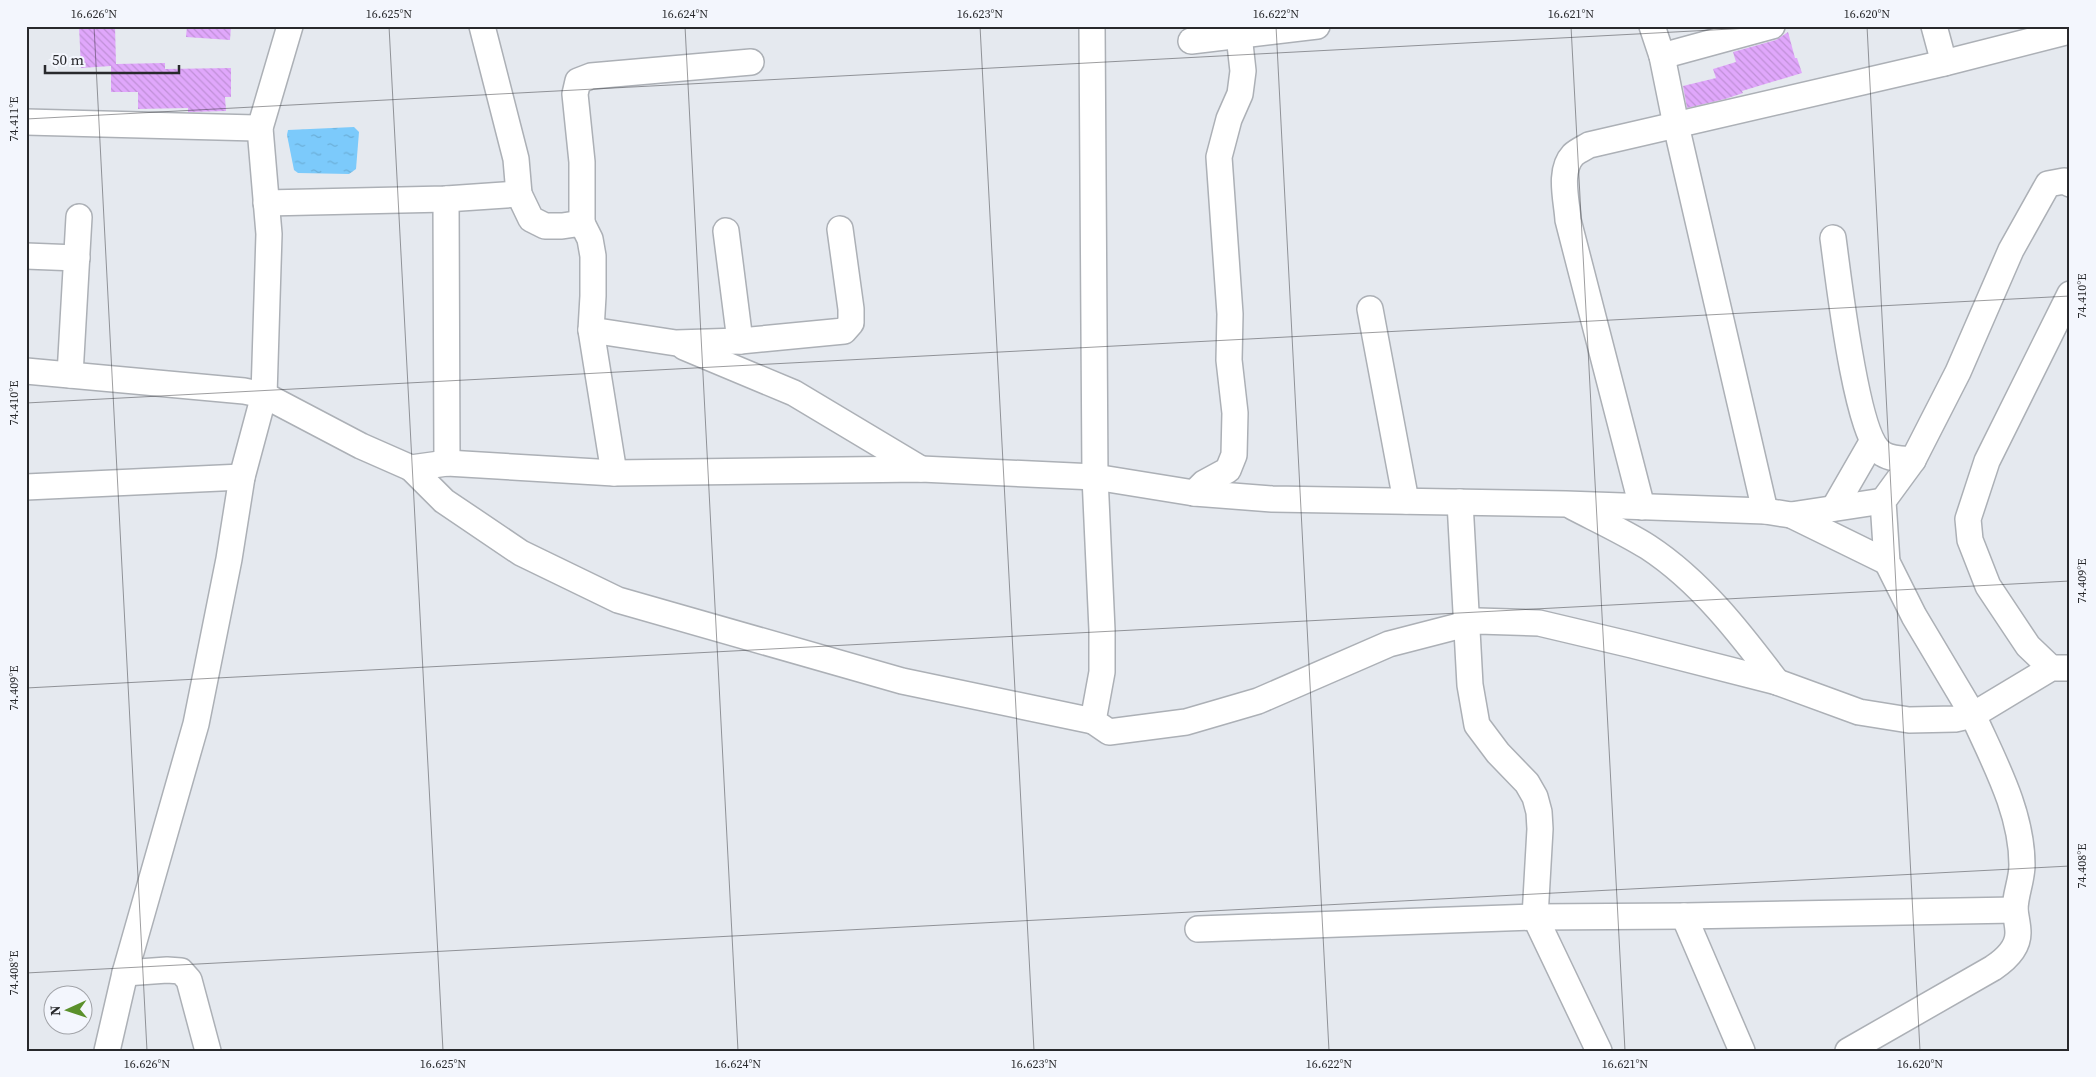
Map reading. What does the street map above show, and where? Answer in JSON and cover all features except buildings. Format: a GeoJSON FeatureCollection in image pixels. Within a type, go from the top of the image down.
{"type":"FeatureCollection","features":[{"type":"Feature","properties":{"kind":"street"},"geometry":{"type":"LineString","coordinates":[[108,1051],[125,973],[196,724],[229,559],[242,477],[264,395],[269,234],[260,128],[290,26]]}},
{"type":"Feature","properties":{"kind":"street"},"geometry":{"type":"LineString","coordinates":[[482,26],[516,159],[519,194],[531,219],[545,226],[582,223]]}},
{"type":"Feature","properties":{"kind":"street"},"geometry":{"type":"LineString","coordinates":[[1092,26],[1095,477],[1102,630],[1102,672],[1093,721]]}},
{"type":"Feature","properties":{"kind":"street"},"geometry":{"type":"LineString","coordinates":[[1191,41],[1239,31],[1317,26]]}},
{"type":"Feature","properties":{"kind":"street"},"geometry":{"type":"LineString","coordinates":[[1652,26],[1662,56],[1764,511]]}},
{"type":"Feature","properties":{"kind":"street"},"geometry":{"type":"LineString","coordinates":[[1662,56],[1772,26]]}},
{"type":"Feature","properties":{"kind":"street"},"geometry":{"type":"LineString","coordinates":[[1934,26],[1944,63]]}},
{"type":"Feature","properties":{"kind":"street"},"geometry":{"type":"LineString","coordinates":[[1642,507],[1568,220],[1565,184],[1566,167],[1573,155],[1589,145],[1944,63],[2070,30]]}},
{"type":"Feature","properties":{"kind":"street"},"geometry":{"type":"LineString","coordinates":[[1194,493],[1204,483],[1228,470],[1234,455],[1235,413],[1228,360],[1230,314],[1219,157],[1229,119],[1240,94],[1243,71],[1239,31]]}},
{"type":"Feature","properties":{"kind":"street"},"geometry":{"type":"LineString","coordinates":[[614,473],[591,330],[593,256],[590,239],[582,223],[582,162],[575,94],[578,80],[591,76],[751,62]]}},
{"type":"Feature","properties":{"kind":"street"},"geometry":{"type":"LineString","coordinates":[[26,122],[260,128]]}},
{"type":"Feature","properties":{"kind":"street"},"geometry":{"type":"LineString","coordinates":[[1848,1051],[2004,960],[2014,950],[2018,935],[2015,910],[2022,866],[2019,833],[2003,782],[1973,715],[1914,616],[1887,562],[1883,501],[1913,460],[1958,372],[2011,250],[2048,184],[2064,181],[2070,184]]}},
{"type":"Feature","properties":{"kind":"street"},"geometry":{"type":"LineString","coordinates":[[266,203],[446,199],[519,194]]}},
{"type":"Feature","properties":{"kind":"street"},"geometry":{"type":"LineString","coordinates":[[446,199],[447,463]]}},
{"type":"Feature","properties":{"kind":"street"},"geometry":{"type":"LineString","coordinates":[[70,375],[79,217]]}},
{"type":"Feature","properties":{"kind":"street"},"geometry":{"type":"LineString","coordinates":[[591,330],[676,343],[740,341],[844,331],[851,323],[852,309],[840,229]]}},
{"type":"Feature","properties":{"kind":"street"},"geometry":{"type":"LineString","coordinates":[[726,231],[740,341]]}},
{"type":"Feature","properties":{"kind":"street"},"geometry":{"type":"LineString","coordinates":[[1833,238],[1855,384],[1872,442],[1882,454],[1913,460]]}},
{"type":"Feature","properties":{"kind":"street"},"geometry":{"type":"LineString","coordinates":[[26,256],[77,258]]}},
{"type":"Feature","properties":{"kind":"street"},"geometry":{"type":"LineString","coordinates":[[26,371],[244,391],[264,395],[361,446],[411,468],[444,501],[521,553],[618,600],[902,681],[1093,721],[1109,732],[1186,722],[1258,701],[1389,644],[1478,622],[1539,623],[1777,682],[1859,712],[1909,720],[1955,720],[1973,715],[2061,668],[2028,646],[1988,586],[1970,540],[1968,519],[1987,461],[2070,294]]}},
{"type":"Feature","properties":{"kind":"street"},"geometry":{"type":"LineString","coordinates":[[1370,309],[1406,501]]}},
{"type":"Feature","properties":{"kind":"street"},"geometry":{"type":"LineString","coordinates":[[676,343],[794,394],[921,469]]}},
{"type":"Feature","properties":{"kind":"street"},"geometry":{"type":"LineString","coordinates":[[1834,508],[1872,442]]}},
{"type":"Feature","properties":{"kind":"street"},"geometry":{"type":"LineString","coordinates":[[411,468],[447,463],[614,473],[921,469],[1095,477],[1194,493],[1272,499],[1566,504],[1764,511],[1791,515],[1887,562]]}},
{"type":"Feature","properties":{"kind":"street"},"geometry":{"type":"LineString","coordinates":[[26,487],[242,477]]}},
{"type":"Feature","properties":{"kind":"street"},"geometry":{"type":"LineString","coordinates":[[1791,515],[1883,501]]}},
{"type":"Feature","properties":{"kind":"street"},"geometry":{"type":"LineString","coordinates":[[1460,502],[1470,685],[1477,725],[1498,753],[1527,783],[1535,797],[1539,812],[1540,829],[1535,917],[1599,1051]]}},
{"type":"Feature","properties":{"kind":"street"},"geometry":{"type":"LineString","coordinates":[[1566,504],[1648,548],[1699,588],[1777,682]]}},
{"type":"Feature","properties":{"kind":"street"},"geometry":{"type":"LineString","coordinates":[[1198,929],[1535,917],[2015,910]]}},
{"type":"Feature","properties":{"kind":"street"},"geometry":{"type":"LineString","coordinates":[[1684,916],[1742,1051]]}},
{"type":"Feature","properties":{"kind":"street"},"geometry":{"type":"LineString","coordinates":[[125,973],[181,971],[189,980],[208,1051]]}},
{"type":"Feature","properties":{"kind":"water"},"geometry":{"type":"Polygon","coordinates":[[[354,127],[359,132],[356,169],[349,174],[298,173],[294,170],[287,135],[288,130],[354,127]]]}}]}
